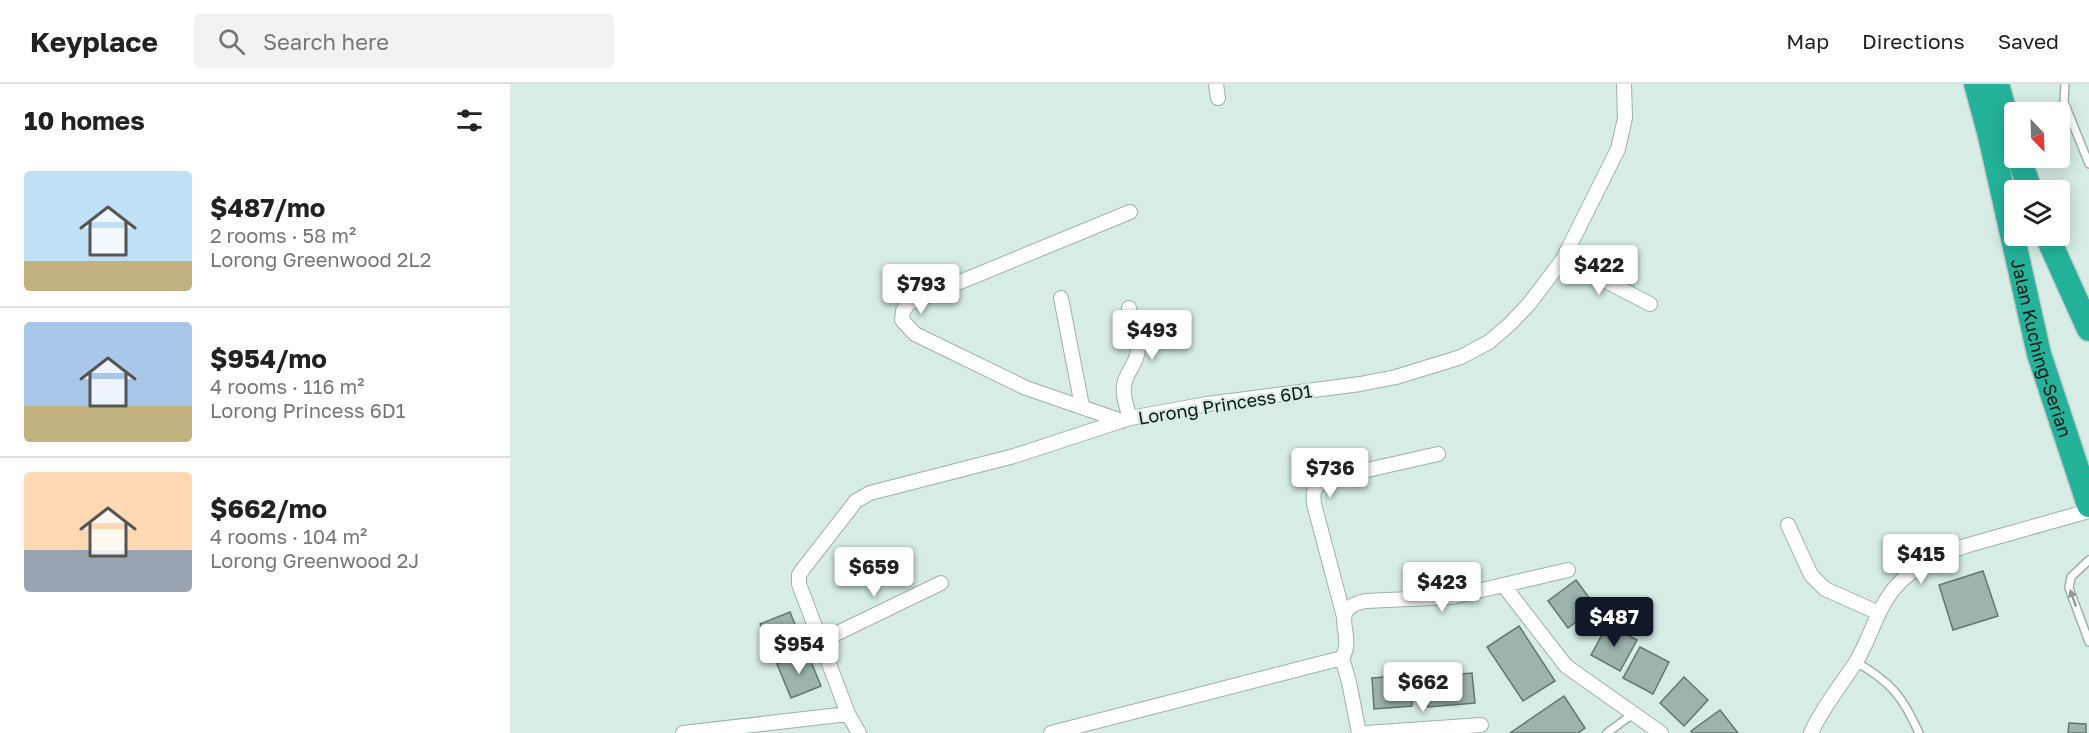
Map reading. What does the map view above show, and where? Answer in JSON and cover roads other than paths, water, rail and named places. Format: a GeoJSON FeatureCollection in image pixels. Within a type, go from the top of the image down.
{"type":"FeatureCollection","features":[{"type":"Feature","properties":{"kind":"highway"},"geometry":{"type":"LineString","coordinates":[[1967,84],[2004,203]]}},
{"type":"Feature","properties":{"kind":"highway","name":"Jalan Kuching-Serian"},"geometry":{"type":"LineString","coordinates":[[1976,84],[2004,196]]}},
{"type":"Feature","properties":{"kind":"highway"},"geometry":{"type":"LineString","coordinates":[[1997,84],[2004,109]]}},
{"type":"Feature","properties":{"kind":"highway","name":"Jalan Kuching-Serian"},"geometry":{"type":"LineString","coordinates":[[2014,246],[2038,354],[2089,505]]}},
{"type":"Feature","properties":{"kind":"highway","name":"Jalan Kuching-Serian"},"geometry":{"type":"LineString","coordinates":[[2051,246],[2089,329]]}},
{"type":"Feature","properties":{"kind":"highway"},"geometry":{"type":"LineString","coordinates":[[2067,282],[2089,296]]}},
{"type":"Feature","properties":{"kind":"street","name":"Lorong Princess 6D1"},"geometry":{"type":"LineString","coordinates":[[859,733],[848,714],[799,584],[799,575],[856,501],[870,493],[1014,456],[1126,420],[1208,404],[1360,384],[1396,377],[1461,357],[1489,342],[1529,303],[1563,259],[1618,149],[1625,118],[1624,84]]}},
{"type":"Feature","properties":{"kind":"street"},"geometry":{"type":"LineString","coordinates":[[1129,308],[1138,347],[1137,358],[1123,387],[1126,420],[1026,388],[915,334],[906,327],[902,320],[903,311],[909,303],[1130,212]]}},
{"type":"Feature","properties":{"kind":"street"},"geometry":{"type":"LineString","coordinates":[[1563,259],[1650,304]]}},
{"type":"Feature","properties":{"kind":"street"},"geometry":{"type":"LineString","coordinates":[[1061,298],[1082,406]]}},
{"type":"Feature","properties":{"kind":"street"},"geometry":{"type":"LineString","coordinates":[[1051,733],[1342,658],[1346,653],[1344,617],[1314,504],[1313,492],[1317,485],[1332,478],[1438,454]]}},
{"type":"Feature","properties":{"kind":"street"},"geometry":{"type":"LineString","coordinates":[[1811,733],[1869,640],[1887,598],[1898,583],[1913,571],[1938,556],[1965,546],[2089,511]]}},
{"type":"Feature","properties":{"kind":"street"},"geometry":{"type":"LineString","coordinates":[[1788,525],[1811,575],[1825,589],[1879,613]]}},
{"type":"Feature","properties":{"kind":"street"},"geometry":{"type":"LineString","coordinates":[[1344,617],[1346,609],[1353,603],[1452,597],[1568,570]]}},
{"type":"Feature","properties":{"kind":"street"},"geometry":{"type":"LineString","coordinates":[[821,641],[941,583]]}},
{"type":"Feature","properties":{"kind":"street"},"geometry":{"type":"LineString","coordinates":[[1504,586],[1566,666],[1661,733]]}},
{"type":"Feature","properties":{"kind":"street"},"geometry":{"type":"LineString","coordinates":[[1342,658],[1359,733]]}},
{"type":"Feature","properties":{"kind":"street"},"geometry":{"type":"LineString","coordinates":[[683,733],[848,714]]}},
{"type":"Feature","properties":{"kind":"street"},"geometry":{"type":"LineString","coordinates":[[1366,733],[1481,724]]}},
{"type":"Feature","properties":{"kind":"lane"},"geometry":{"type":"LineString","coordinates":[[2065,84],[2064,102],[2089,164]]}},
{"type":"Feature","properties":{"kind":"lane"},"geometry":{"type":"LineString","coordinates":[[2089,560],[2071,577],[2069,588],[2089,642]]}},
{"type":"Feature","properties":{"kind":"lane"},"geometry":{"type":"LineString","coordinates":[[1856,662],[1871,670],[1896,691],[1907,707],[1919,733]]}},
{"type":"Feature","properties":{"kind":"lane"},"geometry":{"type":"LineString","coordinates":[[1607,733],[1635,713]]}}]}
